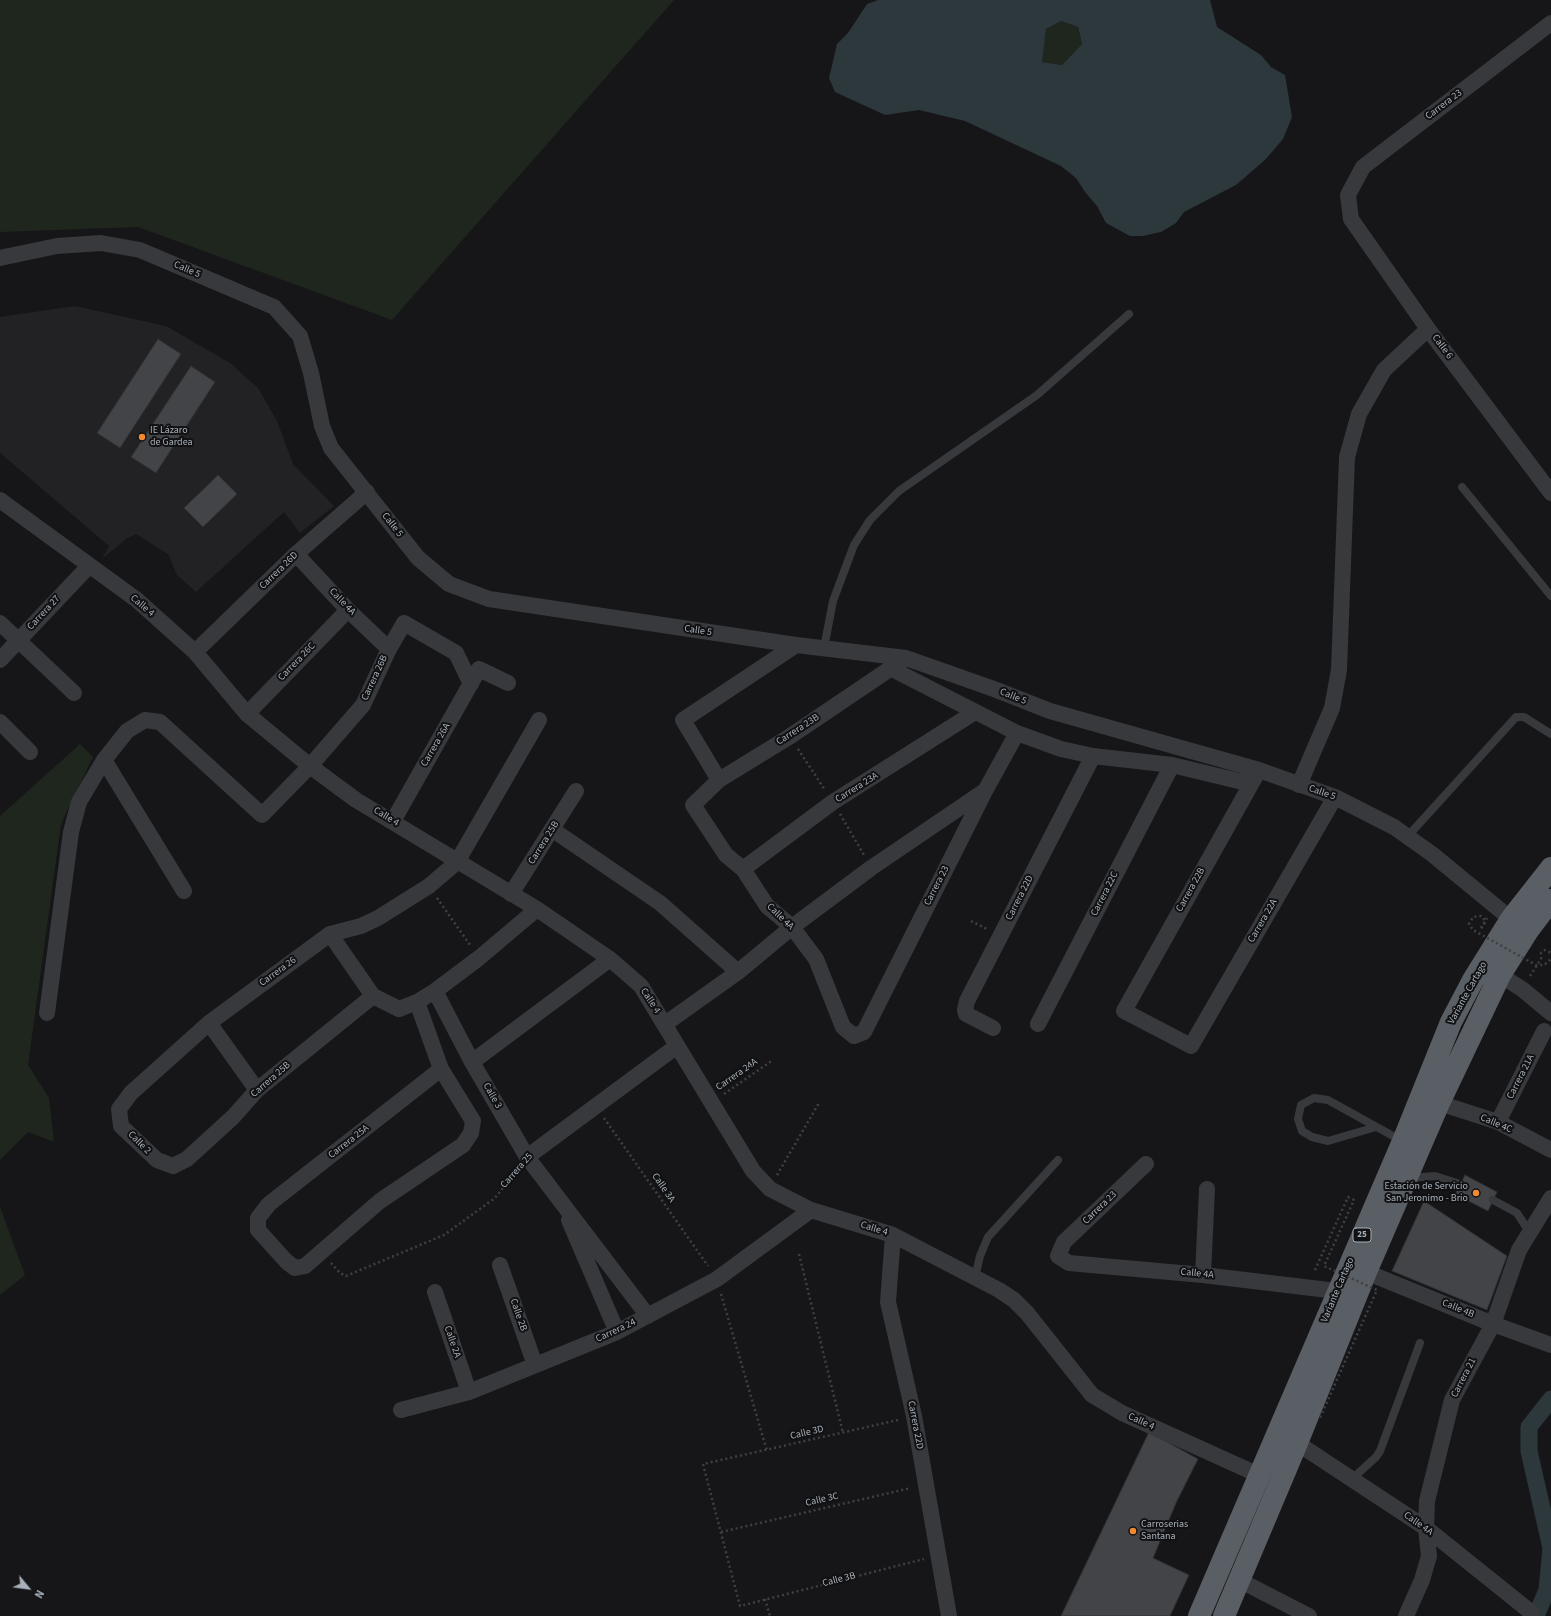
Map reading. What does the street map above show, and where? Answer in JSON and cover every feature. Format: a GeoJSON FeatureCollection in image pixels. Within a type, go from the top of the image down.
{"type":"FeatureCollection","features":[{"type":"Feature","properties":{"kind":"highway","name":"Variante Cartago"},"geometry":{"type":"LineString","coordinates":[[1199,1616],[1402,1141],[1451,1022],[1473,980],[1511,919],[1551,868]]}},
{"type":"Feature","properties":{"kind":"highway","name":"Variante Cartago"},"geometry":{"type":"LineString","coordinates":[[1224,1616],[1297,1443],[1366,1272],[1439,1103],[1500,975],[1529,929],[1551,900]]}},
{"type":"Feature","properties":{"kind":"street","name":"Carrera 23"},"geometry":{"type":"LineString","coordinates":[[1348,195],[1363,167],[1551,23]]}},
{"type":"Feature","properties":{"kind":"street","name":"Calle 6"},"geometry":{"type":"LineString","coordinates":[[1348,195],[1351,219],[1428,329],[1551,493]]}},
{"type":"Feature","properties":{"kind":"street","name":"Calle 5"},"geometry":{"type":"LineString","coordinates":[[0,258],[57,246],[72,245],[102,244],[140,250],[274,308],[300,336],[311,373],[322,426],[331,448],[418,558],[449,584],[489,599],[796,646],[906,658],[994,689],[1050,711],[1259,770],[1335,797],[1394,827],[1511,919]]}},
{"type":"Feature","properties":{"kind":"street"},"geometry":{"type":"LineString","coordinates":[[1299,785],[1332,708],[1340,670],[1347,457],[1359,414],[1384,370],[1428,329]]}},
{"type":"Feature","properties":{"kind":"street","name":"Carrera 26D"},"geometry":{"type":"LineString","coordinates":[[195,652],[296,554],[367,492]]}},
{"type":"Feature","properties":{"kind":"street","name":"Calle 4"},"geometry":{"type":"LineString","coordinates":[[0,500],[88,566],[137,600],[195,652],[247,714],[310,766],[356,800],[537,909],[610,959],[642,986],[753,1171],[770,1189],[811,1210],[893,1235],[999,1290],[1014,1300],[1027,1313],[1092,1394],[1122,1413],[1259,1475]]}},
{"type":"Feature","properties":{"kind":"street","name":"Calle 4A"},"geometry":{"type":"LineString","coordinates":[[296,554],[348,610],[389,649]]}},
{"type":"Feature","properties":{"kind":"street","name":"Carrera 27"},"geometry":{"type":"LineString","coordinates":[[0,660],[88,566]]}},
{"type":"Feature","properties":{"kind":"street","name":"Carrera 26C"},"geometry":{"type":"LineString","coordinates":[[247,714],[348,610]]}},
{"type":"Feature","properties":{"kind":"street"},"geometry":{"type":"LineString","coordinates":[[0,623],[74,693]]}},
{"type":"Feature","properties":{"kind":"street","name":"Carrera 26B"},"geometry":{"type":"LineString","coordinates":[[104,760],[127,730],[145,720],[160,722],[262,815],[310,766],[363,705],[389,649],[404,623],[456,653],[470,684]]}},
{"type":"Feature","properties":{"kind":"street"},"geometry":{"type":"LineString","coordinates":[[718,780],[683,720],[796,646]]}},
{"type":"Feature","properties":{"kind":"street","name":"Carrera 23B"},"geometry":{"type":"LineString","coordinates":[[693,805],[718,780],[789,737],[906,658]]}},
{"type":"Feature","properties":{"kind":"street"},"geometry":{"type":"LineString","coordinates":[[890,668],[1017,733],[1061,749],[1093,756],[1172,765],[1251,784]]}},
{"type":"Feature","properties":{"kind":"street","name":"Carrera 26A"},"geometry":{"type":"LineString","coordinates":[[393,821],[470,684],[480,669],[508,683]]}},
{"type":"Feature","properties":{"kind":"street","name":"Carrera 23A"},"geometry":{"type":"LineString","coordinates":[[743,869],[834,802],[975,712]]}},
{"type":"Feature","properties":{"kind":"street","name":"Carrera 26"},"geometry":{"type":"LineString","coordinates":[[119,1109],[131,1092],[209,1023],[330,934],[361,926],[378,918],[429,886],[457,862],[539,720]]}},
{"type":"Feature","properties":{"kind":"street"},"geometry":{"type":"LineString","coordinates":[[0,722],[30,752]]}},
{"type":"Feature","properties":{"kind":"street","name":"Carrera 23"},"geometry":{"type":"LineString","coordinates":[[854,1036],[864,1032],[985,791],[1017,733]]}},
{"type":"Feature","properties":{"kind":"street","name":"Carrera 22D"},"geometry":{"type":"LineString","coordinates":[[992,1028],[966,1014],[965,1010],[967,1001],[1093,756]]}},
{"type":"Feature","properties":{"kind":"street"},"geometry":{"type":"LineString","coordinates":[[47,1013],[71,832],[79,802],[104,760],[184,891]]}},
{"type":"Feature","properties":{"kind":"street","name":"Carrera 22C"},"geometry":{"type":"LineString","coordinates":[[1038,1024],[1172,765]]}},
{"type":"Feature","properties":{"kind":"street","name":"Carrera 22B"},"geometry":{"type":"LineString","coordinates":[[1191,1046],[1124,1011],[1259,770]]}},
{"type":"Feature","properties":{"kind":"street","name":"Carrera 25B"},"geometry":{"type":"LineString","coordinates":[[511,894],[553,830],[576,791]]}},
{"type":"Feature","properties":{"kind":"street"},"geometry":{"type":"LineString","coordinates":[[665,1024],[738,972],[792,927],[871,868],[985,791]]}},
{"type":"Feature","properties":{"kind":"street","name":"Carrera 22A"},"geometry":{"type":"LineString","coordinates":[[1191,1046],[1335,797]]}},
{"type":"Feature","properties":{"kind":"street","name":"Calle 4A"},"geometry":{"type":"LineString","coordinates":[[693,805],[726,855],[743,869],[768,906],[792,927],[816,959],[843,1027],[854,1036]]}},
{"type":"Feature","properties":{"kind":"street"},"geometry":{"type":"LineString","coordinates":[[553,830],[660,903],[738,972]]}},
{"type":"Feature","properties":{"kind":"street"},"geometry":{"type":"LineString","coordinates":[[330,934],[373,996],[399,1008],[417,1002],[435,991],[479,958],[537,909]]}},
{"type":"Feature","properties":{"kind":"street"},"geometry":{"type":"LineString","coordinates":[[472,1062],[610,959]]}},
{"type":"Feature","properties":{"kind":"street"},"geometry":{"type":"LineString","coordinates":[[1500,975],[1522,989],[1551,1013]]}},
{"type":"Feature","properties":{"kind":"street","name":"Calle 3"},"geometry":{"type":"LineString","coordinates":[[435,991],[472,1062],[527,1157],[558,1195],[648,1316]]}},
{"type":"Feature","properties":{"kind":"street","name":"Carrera 25B"},"geometry":{"type":"LineString","coordinates":[[173,1166],[188,1159],[234,1117],[257,1090],[373,996]]}},
{"type":"Feature","properties":{"kind":"street"},"geometry":{"type":"LineString","coordinates":[[417,1002],[441,1069]]}},
{"type":"Feature","properties":{"kind":"street"},"geometry":{"type":"LineString","coordinates":[[209,1023],[257,1090]]}},
{"type":"Feature","properties":{"kind":"street","name":"Carrera 21A"},"geometry":{"type":"LineString","coordinates":[[1498,1122],[1544,1032]]}},
{"type":"Feature","properties":{"kind":"street","name":"Carrera 25"},"geometry":{"type":"LineString","coordinates":[[527,1157],[677,1046]]}},
{"type":"Feature","properties":{"kind":"street","name":"Carrera 25A"},"geometry":{"type":"LineString","coordinates":[[441,1069],[473,1120],[471,1133],[462,1145],[380,1201],[305,1266],[295,1268],[287,1262],[258,1230],[258,1218],[269,1204],[441,1069]]}},
{"type":"Feature","properties":{"kind":"street","name":"Calle 4C"},"geometry":{"type":"LineString","coordinates":[[1439,1103],[1498,1122],[1551,1150]]}},
{"type":"Feature","properties":{"kind":"street","name":"Calle 2"},"geometry":{"type":"LineString","coordinates":[[119,1109],[121,1126],[157,1160],[173,1166]]}},
{"type":"Feature","properties":{"kind":"street","name":"Carrera 23"},"geometry":{"type":"LineString","coordinates":[[1058,1256],[1064,1242],[1146,1164]]}},
{"type":"Feature","properties":{"kind":"street"},"geometry":{"type":"LineString","coordinates":[[1203,1274],[1207,1189]]}},
{"type":"Feature","properties":{"kind":"street","name":"Calle 3"},"geometry":{"type":"LineString","coordinates":[[558,1195],[617,1332]]}},
{"type":"Feature","properties":{"kind":"street","name":"Carrera 21"},"geometry":{"type":"LineString","coordinates":[[1406,1616],[1422,1580],[1429,1556],[1426,1528],[1427,1501],[1452,1400],[1493,1324],[1519,1250],[1551,1198]]}},
{"type":"Feature","properties":{"kind":"street","name":"Carrera 24"},"geometry":{"type":"LineString","coordinates":[[401,1410],[469,1392],[617,1332],[717,1279],[811,1210]]}},
{"type":"Feature","properties":{"kind":"street","name":"Carrera 22D"},"geometry":{"type":"LineString","coordinates":[[893,1235],[888,1302],[914,1416],[939,1555],[948,1616]]}},
{"type":"Feature","properties":{"kind":"street","name":"Calle 4A"},"geometry":{"type":"LineString","coordinates":[[1058,1256],[1070,1263],[1203,1274],[1337,1291]]}},
{"type":"Feature","properties":{"kind":"street","name":"Calle 2B"},"geometry":{"type":"LineString","coordinates":[[500,1265],[535,1365]]}},
{"type":"Feature","properties":{"kind":"street","name":"Calle 4B"},"geometry":{"type":"LineString","coordinates":[[1366,1272],[1493,1324],[1551,1345]]}},
{"type":"Feature","properties":{"kind":"street","name":"Calle 2A"},"geometry":{"type":"LineString","coordinates":[[435,1292],[469,1392]]}},
{"type":"Feature","properties":{"kind":"street","name":"Calle 4A"},"geometry":{"type":"LineString","coordinates":[[1297,1443],[1426,1528],[1532,1613]]}},
{"type":"Feature","properties":{"kind":"street"},"geometry":{"type":"LineString","coordinates":[[1239,1580],[1309,1616]]}},
{"type":"Feature","properties":{"kind":"lane"},"geometry":{"type":"LineString","coordinates":[[824,648],[833,601],[854,545],[870,520],[899,491],[1037,395],[1129,314]]}},
{"type":"Feature","properties":{"kind":"lane"},"geometry":{"type":"LineString","coordinates":[[1462,488],[1551,596]]}},
{"type":"Feature","properties":{"kind":"lane"},"geometry":{"type":"LineString","coordinates":[[1407,837],[1516,717],[1524,717],[1551,734]]}},
{"type":"Feature","properties":{"kind":"lane"},"geometry":{"type":"LineString","coordinates":[[1376,1127],[1328,1141],[1312,1137],[1302,1131],[1298,1119],[1301,1105],[1314,1098],[1328,1100],[1402,1141]]}},
{"type":"Feature","properties":{"kind":"lane"},"geometry":{"type":"LineString","coordinates":[[975,1277],[980,1256],[988,1237],[1058,1160]]}},
{"type":"Feature","properties":{"kind":"lane"},"geometry":{"type":"LineString","coordinates":[[1406,1179],[1435,1176],[1460,1184]]}},
{"type":"Feature","properties":{"kind":"lane"},"geometry":{"type":"LineString","coordinates":[[1494,1200],[1517,1213],[1530,1233]]}},
{"type":"Feature","properties":{"kind":"lane"},"geometry":{"type":"LineString","coordinates":[[1352,1479],[1376,1457],[1380,1451],[1420,1343]]}},
{"type":"Feature","properties":{"kind":"path"},"geometry":{"type":"LineString","coordinates":[[429,886],[479,958]]}},
{"type":"Feature","properties":{"kind":"path"},"geometry":{"type":"LineString","coordinates":[[1481,928],[1484,926],[1485,920],[1480,916],[1473,917],[1469,924],[1473,930],[1530,962],[1536,965],[1544,965],[1551,959]]}},
{"type":"Feature","properties":{"kind":"path"},"geometry":{"type":"LineString","coordinates":[[1541,959],[1541,953],[1545,950],[1551,953]]}},
{"type":"Feature","properties":{"kind":"path","name":"Carrera 24A"},"geometry":{"type":"LineString","coordinates":[[711,1103],[773,1060]]}},
{"type":"Feature","properties":{"kind":"path"},"geometry":{"type":"LineString","coordinates":[[770,1189],[819,1103]]}},
{"type":"Feature","properties":{"kind":"path","name":"Calle 3A"},"geometry":{"type":"LineString","coordinates":[[596,1106],[717,1279],[767,1451]]}},
{"type":"Feature","properties":{"kind":"path","name":"Carrera 25"},"geometry":{"type":"LineString","coordinates":[[346,1276],[444,1236],[495,1198],[527,1157]]}},
{"type":"Feature","properties":{"kind":"path"},"geometry":{"type":"LineString","coordinates":[[1315,1270],[1348,1197],[1354,1200],[1324,1266],[1377,1290],[1319,1420]]}},
{"type":"Feature","properties":{"kind":"path"},"geometry":{"type":"LineString","coordinates":[[799,1254],[843,1434]]}},
{"type":"Feature","properties":{"kind":"path","name":"Calle 3D"},"geometry":{"type":"LineString","coordinates":[[721,1532],[703,1464],[843,1434],[914,1416]]}},
{"type":"Feature","properties":{"kind":"path","name":"Calle 3C"},"geometry":{"type":"LineString","coordinates":[[721,1532],[926,1484]]}},
{"type":"Feature","properties":{"kind":"path","name":"Calle 3B"},"geometry":{"type":"LineString","coordinates":[[721,1532],[740,1606],[939,1555]]}},
{"type":"Feature","properties":{"kind":"path"},"geometry":{"type":"LineString","coordinates":[[765,1599],[770,1616]]}},
{"type":"Feature","properties":{"kind":"shaded area"},"geometry":{"type":"Polygon","coordinates":[[[0,0],[674,0],[392,320],[138,227],[0,232],[0,0]]]}},
{"type":"Feature","properties":{"kind":"shaded area"},"geometry":{"type":"Polygon","coordinates":[[[878,0],[1210,0],[1217,27],[1261,55],[1271,67],[1285,75],[1292,117],[1283,139],[1265,160],[1236,185],[1184,212],[1176,223],[1161,232],[1143,236],[1130,236],[1106,223],[1097,206],[1076,178],[1061,166],[965,121],[919,110],[885,115],[835,92],[829,78],[837,44],[848,33],[867,4],[878,0]],[[1061,21],[1046,29],[1042,62],[1062,65],[1082,44],[1078,27],[1061,21]]]}},
{"type":"Feature","properties":{"kind":"shaded area"},"geometry":{"type":"Polygon","coordinates":[[[1061,21],[1078,27],[1082,44],[1062,65],[1041,62],[1046,29],[1061,21]]]}},
{"type":"Feature","properties":{"kind":"shaded area","name":"IE Lázaro de Gardea"},"geometry":{"type":"Polygon","coordinates":[[[75,306],[166,326],[230,363],[258,388],[277,421],[293,464],[334,506],[300,533],[284,512],[196,592],[177,575],[168,554],[136,534],[126,539],[102,559],[109,546],[0,453],[0,317],[75,306]]]}},
{"type":"Feature","properties":{"kind":"shaded area"},"geometry":{"type":"Polygon","coordinates":[[[80,744],[93,757],[61,824],[28,1065],[49,1098],[54,1142],[28,1132],[0,1160],[0,816],[80,744]]]}},
{"type":"Feature","properties":{"kind":"shaded area"},"geometry":{"type":"Polygon","coordinates":[[[0,1207],[25,1275],[0,1295],[0,1207]]]}},
{"type":"Feature","properties":{"kind":"building"},"geometry":{"type":"Polygon","coordinates":[[[158,339],[181,354],[120,448],[97,433],[158,339]]]}},
{"type":"Feature","properties":{"kind":"building"},"geometry":{"type":"Polygon","coordinates":[[[191,366],[215,382],[156,473],[131,457],[191,366]]]}},
{"type":"Feature","properties":{"kind":"building"},"geometry":{"type":"Polygon","coordinates":[[[218,475],[237,494],[203,527],[184,508],[218,475]]]}},
{"type":"Feature","properties":{"kind":"building","name":"Estación de Servicio San Jeronimo - Brio"},"geometry":{"type":"Polygon","coordinates":[[[1465,1175],[1497,1192],[1488,1211],[1455,1194],[1465,1175]]]}},
{"type":"Feature","properties":{"kind":"building"},"geometry":{"type":"Polygon","coordinates":[[[1424,1201],[1507,1256],[1487,1310],[1392,1271],[1424,1201]]]}},
{"type":"Feature","properties":{"kind":"building","name":"Carroserias Santana"},"geometry":{"type":"Polygon","coordinates":[[[1149,1432],[1198,1459],[1176,1503],[1153,1558],[1189,1575],[1170,1616],[1061,1616],[1149,1432]]]}},
{"type":"Feature","properties":{"kind":"waterway"},"geometry":{"type":"LineString","coordinates":[[1536,1616],[1547,1590],[1551,1548],[1529,1451],[1529,1427],[1551,1399]]}},
{"type":"Feature","properties":{"kind":"place","name":"IE Lázaro de Gardea"},"geometry":{"type":"Point","coordinates":[142,437]}},
{"type":"Feature","properties":{"kind":"place","name":"Estación de Servicio San Jeronimo - Brio"},"geometry":{"type":"Point","coordinates":[1476,1193]}},
{"type":"Feature","properties":{"kind":"place","name":"Carroserias Santana"},"geometry":{"type":"Point","coordinates":[1133,1531]}}]}
